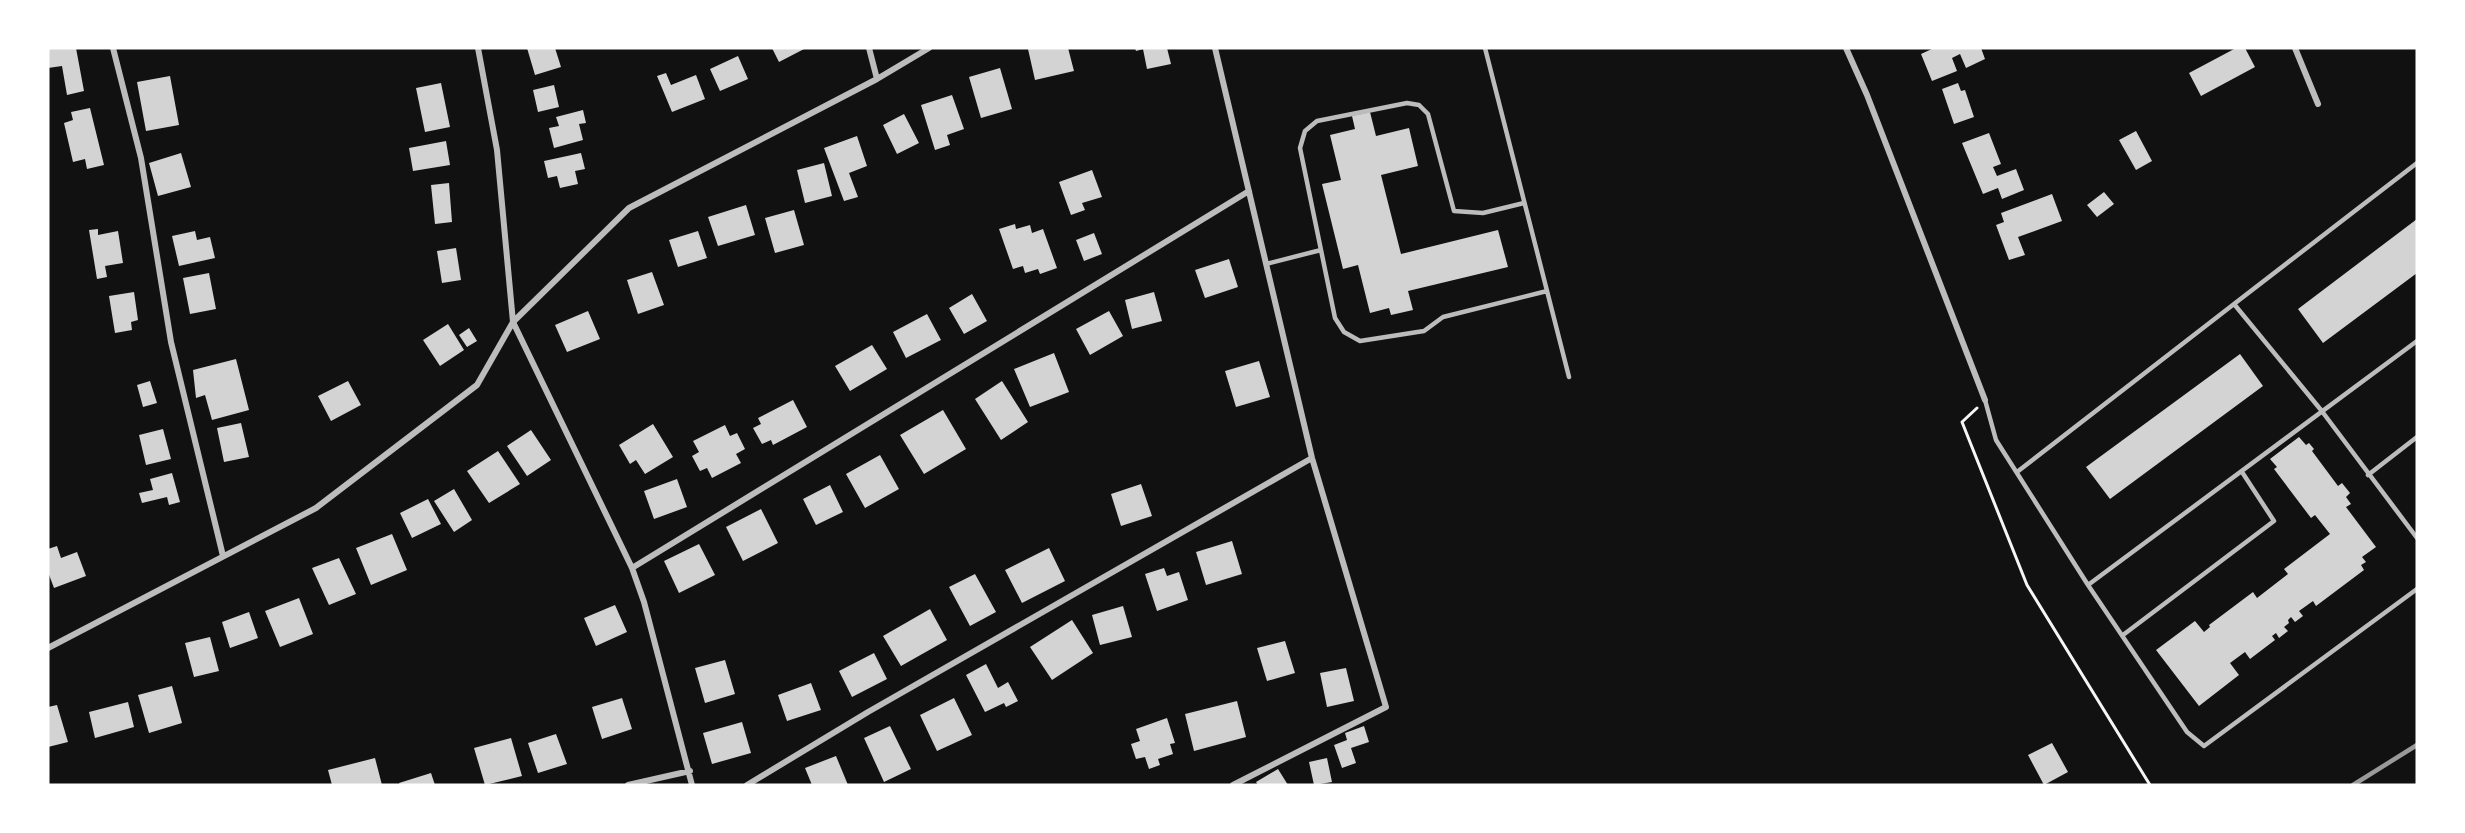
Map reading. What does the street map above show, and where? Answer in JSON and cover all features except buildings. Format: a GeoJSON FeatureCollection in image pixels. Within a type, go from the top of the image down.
{"type":"FeatureCollection","features":[{"type":"Feature","properties":{"kind":"street"},"geometry":{"type":"LineString","coordinates":[[112,48],[141,158],[171,342],[223,556]]}},
{"type":"Feature","properties":{"kind":"street"},"geometry":{"type":"LineString","coordinates":[[478,48],[497,150],[513,322],[632,568],[644,602],[692,785]]}},
{"type":"Feature","properties":{"kind":"street"},"geometry":{"type":"LineString","coordinates":[[869,48],[877,79]]}},
{"type":"Feature","properties":{"kind":"street"},"geometry":{"type":"LineString","coordinates":[[48,648],[316,508],[477,385],[513,322],[629,208],[877,79],[929,48]]}},
{"type":"Feature","properties":{"kind":"street"},"geometry":{"type":"LineString","coordinates":[[1215,48],[1312,458],[1386,707],[1233,785]]}},
{"type":"Feature","properties":{"kind":"street"},"geometry":{"type":"LineString","coordinates":[[1846,48],[1867,95],[1985,400]]}},
{"type":"Feature","properties":{"kind":"street"},"geometry":{"type":"LineString","coordinates":[[2295,48],[2318,104]]}},
{"type":"Feature","properties":{"kind":"street"},"geometry":{"type":"LineString","coordinates":[[632,568],[1249,191]]}},
{"type":"Feature","properties":{"kind":"street"},"geometry":{"type":"LineString","coordinates":[[747,785],[868,712],[1312,458]]}},
{"type":"Feature","properties":{"kind":"street"},"geometry":{"type":"LineString","coordinates":[[628,785],[690,771]]}},
{"type":"Feature","properties":{"kind":"lane"},"geometry":{"type":"LineString","coordinates":[[1485,48],[1569,377]]}},
{"type":"Feature","properties":{"kind":"lane"},"geometry":{"type":"LineString","coordinates":[[1524,202],[1483,213],[1454,211],[1428,114],[1419,105],[1407,103],[1317,121],[1305,130],[1299,148],[1335,318],[1344,332],[1360,340],[1424,331],[1443,317],[1547,291]]}},
{"type":"Feature","properties":{"kind":"lane"},"geometry":{"type":"LineString","coordinates":[[2017,472],[2417,163]]}},
{"type":"Feature","properties":{"kind":"lane"},"geometry":{"type":"LineString","coordinates":[[1266,264],[1321,250]]}},
{"type":"Feature","properties":{"kind":"lane"},"geometry":{"type":"LineString","coordinates":[[2234,304],[2321,410],[2417,537]]}},
{"type":"Feature","properties":{"kind":"lane"},"geometry":{"type":"LineString","coordinates":[[2088,585],[2417,341]]}},
{"type":"Feature","properties":{"kind":"lane"},"geometry":{"type":"LineString","coordinates":[[1985,400],[1996,440],[2088,585],[2187,732],[2204,746],[2417,589]]}},
{"type":"Feature","properties":{"kind":"lane"},"geometry":{"type":"LineString","coordinates":[[2368,475],[2417,437]]}},
{"type":"Feature","properties":{"kind":"lane"},"geometry":{"type":"LineString","coordinates":[[2123,635],[2274,521],[2242,472]]}},
{"type":"Feature","properties":{"kind":"path"},"geometry":{"type":"LineString","coordinates":[[1985,400],[1962,422],[2027,585],[2150,785]]}},
{"type":"Feature","properties":{"kind":"railway"},"geometry":{"type":"LineString","coordinates":[[2353,785],[2417,745]]}}]}
